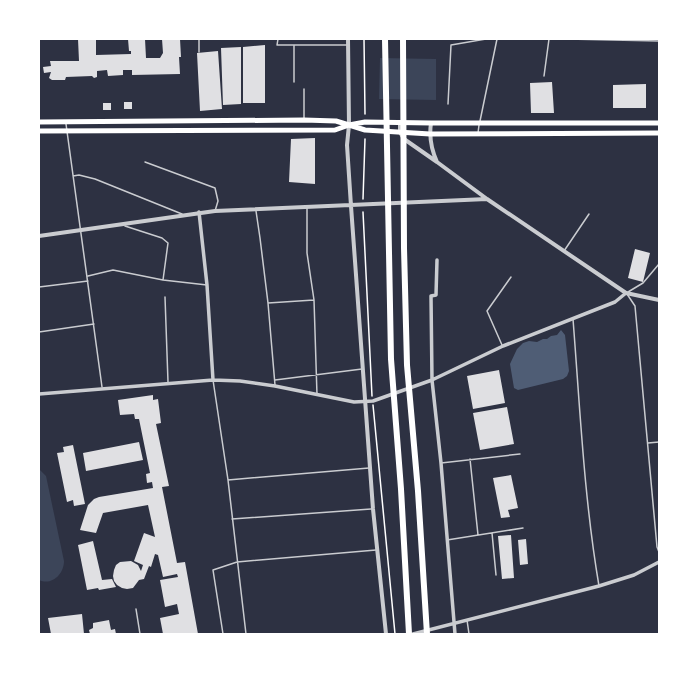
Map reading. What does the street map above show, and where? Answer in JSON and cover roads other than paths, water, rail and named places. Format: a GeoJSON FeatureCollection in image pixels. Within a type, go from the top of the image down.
{"type":"FeatureCollection","features":[{"type":"Feature","properties":{"kind":"highway"},"geometry":{"type":"LineString","coordinates":[[385,39],[391,359],[401,489],[409,634]]}},
{"type":"Feature","properties":{"kind":"highway"},"geometry":{"type":"LineString","coordinates":[[403,39],[404,248],[407,365],[418,491],[427,634]]}},
{"type":"Feature","properties":{"kind":"main road"},"geometry":{"type":"LineString","coordinates":[[259,131],[260,120]]}},
{"type":"Feature","properties":{"kind":"main road"},"geometry":{"type":"LineString","coordinates":[[39,122],[304,120],[336,121],[365,130],[430,134],[659,133]]}},
{"type":"Feature","properties":{"kind":"main road"},"geometry":{"type":"LineString","coordinates":[[39,131],[335,130],[349,125],[365,122],[659,123]]}},
{"type":"Feature","properties":{"kind":"street"},"geometry":{"type":"LineString","coordinates":[[348,39],[349,125],[347,145],[373,509],[386,634]]}},
{"type":"Feature","properties":{"kind":"street"},"geometry":{"type":"LineString","coordinates":[[400,122],[400,132],[404,140],[487,199],[626,293],[659,300]]}},
{"type":"Feature","properties":{"kind":"street"},"geometry":{"type":"LineString","coordinates":[[431,123],[430,134],[433,153],[437,162]]}},
{"type":"Feature","properties":{"kind":"street"},"geometry":{"type":"LineString","coordinates":[[39,236],[123,225],[199,212],[487,199]]}},
{"type":"Feature","properties":{"kind":"street"},"geometry":{"type":"LineString","coordinates":[[199,212],[207,285],[213,380]]}},
{"type":"Feature","properties":{"kind":"street"},"geometry":{"type":"LineString","coordinates":[[437,260],[436,295],[431,296],[432,380],[441,463],[455,634]]}},
{"type":"Feature","properties":{"kind":"street"},"geometry":{"type":"LineString","coordinates":[[39,394],[213,380],[240,381],[276,386],[354,402],[372,401],[432,380],[503,346],[615,302],[626,293]]}},
{"type":"Feature","properties":{"kind":"street"},"geometry":{"type":"LineString","coordinates":[[413,634],[599,586],[634,575],[659,562]]}},
{"type":"Feature","properties":{"kind":"lane"},"geometry":{"type":"LineString","coordinates":[[199,39],[199,52]]}},
{"type":"Feature","properties":{"kind":"lane"},"geometry":{"type":"LineString","coordinates":[[278,39],[277,45],[348,45]]}},
{"type":"Feature","properties":{"kind":"lane"},"geometry":{"type":"LineString","coordinates":[[448,104],[452,45],[486,39]]}},
{"type":"Feature","properties":{"kind":"lane"},"geometry":{"type":"LineString","coordinates":[[478,133],[497,39]]}},
{"type":"Feature","properties":{"kind":"lane"},"geometry":{"type":"LineString","coordinates":[[544,76],[549,39]]}},
{"type":"Feature","properties":{"kind":"lane"},"geometry":{"type":"LineString","coordinates":[[566,39],[659,41]]}},
{"type":"Feature","properties":{"kind":"lane"},"geometry":{"type":"LineString","coordinates":[[294,45],[294,82]]}},
{"type":"Feature","properties":{"kind":"lane"},"geometry":{"type":"LineString","coordinates":[[304,89],[304,120]]}},
{"type":"Feature","properties":{"kind":"lane"},"geometry":{"type":"LineString","coordinates":[[66,122],[82,231],[102,389]]}},
{"type":"Feature","properties":{"kind":"lane"},"geometry":{"type":"LineString","coordinates":[[144,162],[215,188],[218,201],[215,211]]}},
{"type":"Feature","properties":{"kind":"lane"},"geometry":{"type":"LineString","coordinates":[[73,176],[79,175],[95,179],[182,214]]}},
{"type":"Feature","properties":{"kind":"lane"},"geometry":{"type":"LineString","coordinates":[[307,207],[307,253],[314,300],[317,395]]}},
{"type":"Feature","properties":{"kind":"lane"},"geometry":{"type":"LineString","coordinates":[[256,209],[268,304],[276,386]]}},
{"type":"Feature","properties":{"kind":"lane"},"geometry":{"type":"LineString","coordinates":[[564,251],[589,214]]}},
{"type":"Feature","properties":{"kind":"lane"},"geometry":{"type":"LineString","coordinates":[[123,225],[162,238],[168,243],[163,280]]}},
{"type":"Feature","properties":{"kind":"lane"},"geometry":{"type":"LineString","coordinates":[[659,264],[643,283],[626,293],[635,306],[657,547],[659,552]]}},
{"type":"Feature","properties":{"kind":"lane"},"geometry":{"type":"LineString","coordinates":[[88,276],[113,270],[163,280],[207,285]]}},
{"type":"Feature","properties":{"kind":"lane"},"geometry":{"type":"LineString","coordinates":[[503,346],[487,311],[511,277]]}},
{"type":"Feature","properties":{"kind":"lane"},"geometry":{"type":"LineString","coordinates":[[39,288],[88,281]]}},
{"type":"Feature","properties":{"kind":"lane"},"geometry":{"type":"LineString","coordinates":[[165,297],[168,384]]}},
{"type":"Feature","properties":{"kind":"lane"},"geometry":{"type":"LineString","coordinates":[[268,304],[314,300]]}},
{"type":"Feature","properties":{"kind":"lane"},"geometry":{"type":"LineString","coordinates":[[573,319],[594,556],[599,586]]}},
{"type":"Feature","properties":{"kind":"lane"},"geometry":{"type":"LineString","coordinates":[[39,332],[94,324]]}},
{"type":"Feature","properties":{"kind":"lane"},"geometry":{"type":"LineString","coordinates":[[275,380],[362,369]]}},
{"type":"Feature","properties":{"kind":"lane"},"geometry":{"type":"LineString","coordinates":[[213,380],[228,480],[246,634]]}},
{"type":"Feature","properties":{"kind":"lane"},"geometry":{"type":"LineString","coordinates":[[648,443],[659,442]]}},
{"type":"Feature","properties":{"kind":"lane"},"geometry":{"type":"LineString","coordinates":[[441,463],[520,454]]}},
{"type":"Feature","properties":{"kind":"lane"},"geometry":{"type":"LineString","coordinates":[[470,459],[478,536]]}},
{"type":"Feature","properties":{"kind":"lane"},"geometry":{"type":"LineString","coordinates":[[228,480],[371,468]]}},
{"type":"Feature","properties":{"kind":"lane"},"geometry":{"type":"LineString","coordinates":[[232,520],[373,509]]}},
{"type":"Feature","properties":{"kind":"lane"},"geometry":{"type":"LineString","coordinates":[[447,540],[523,528]]}},
{"type":"Feature","properties":{"kind":"lane"},"geometry":{"type":"LineString","coordinates":[[492,534],[496,575]]}},
{"type":"Feature","properties":{"kind":"lane"},"geometry":{"type":"LineString","coordinates":[[223,634],[214,570],[237,562],[378,550]]}},
{"type":"Feature","properties":{"kind":"lane"},"geometry":{"type":"LineString","coordinates":[[136,609],[140,634]]}},
{"type":"Feature","properties":{"kind":"lane"},"geometry":{"type":"LineString","coordinates":[[467,620],[469,634]]}}]}
